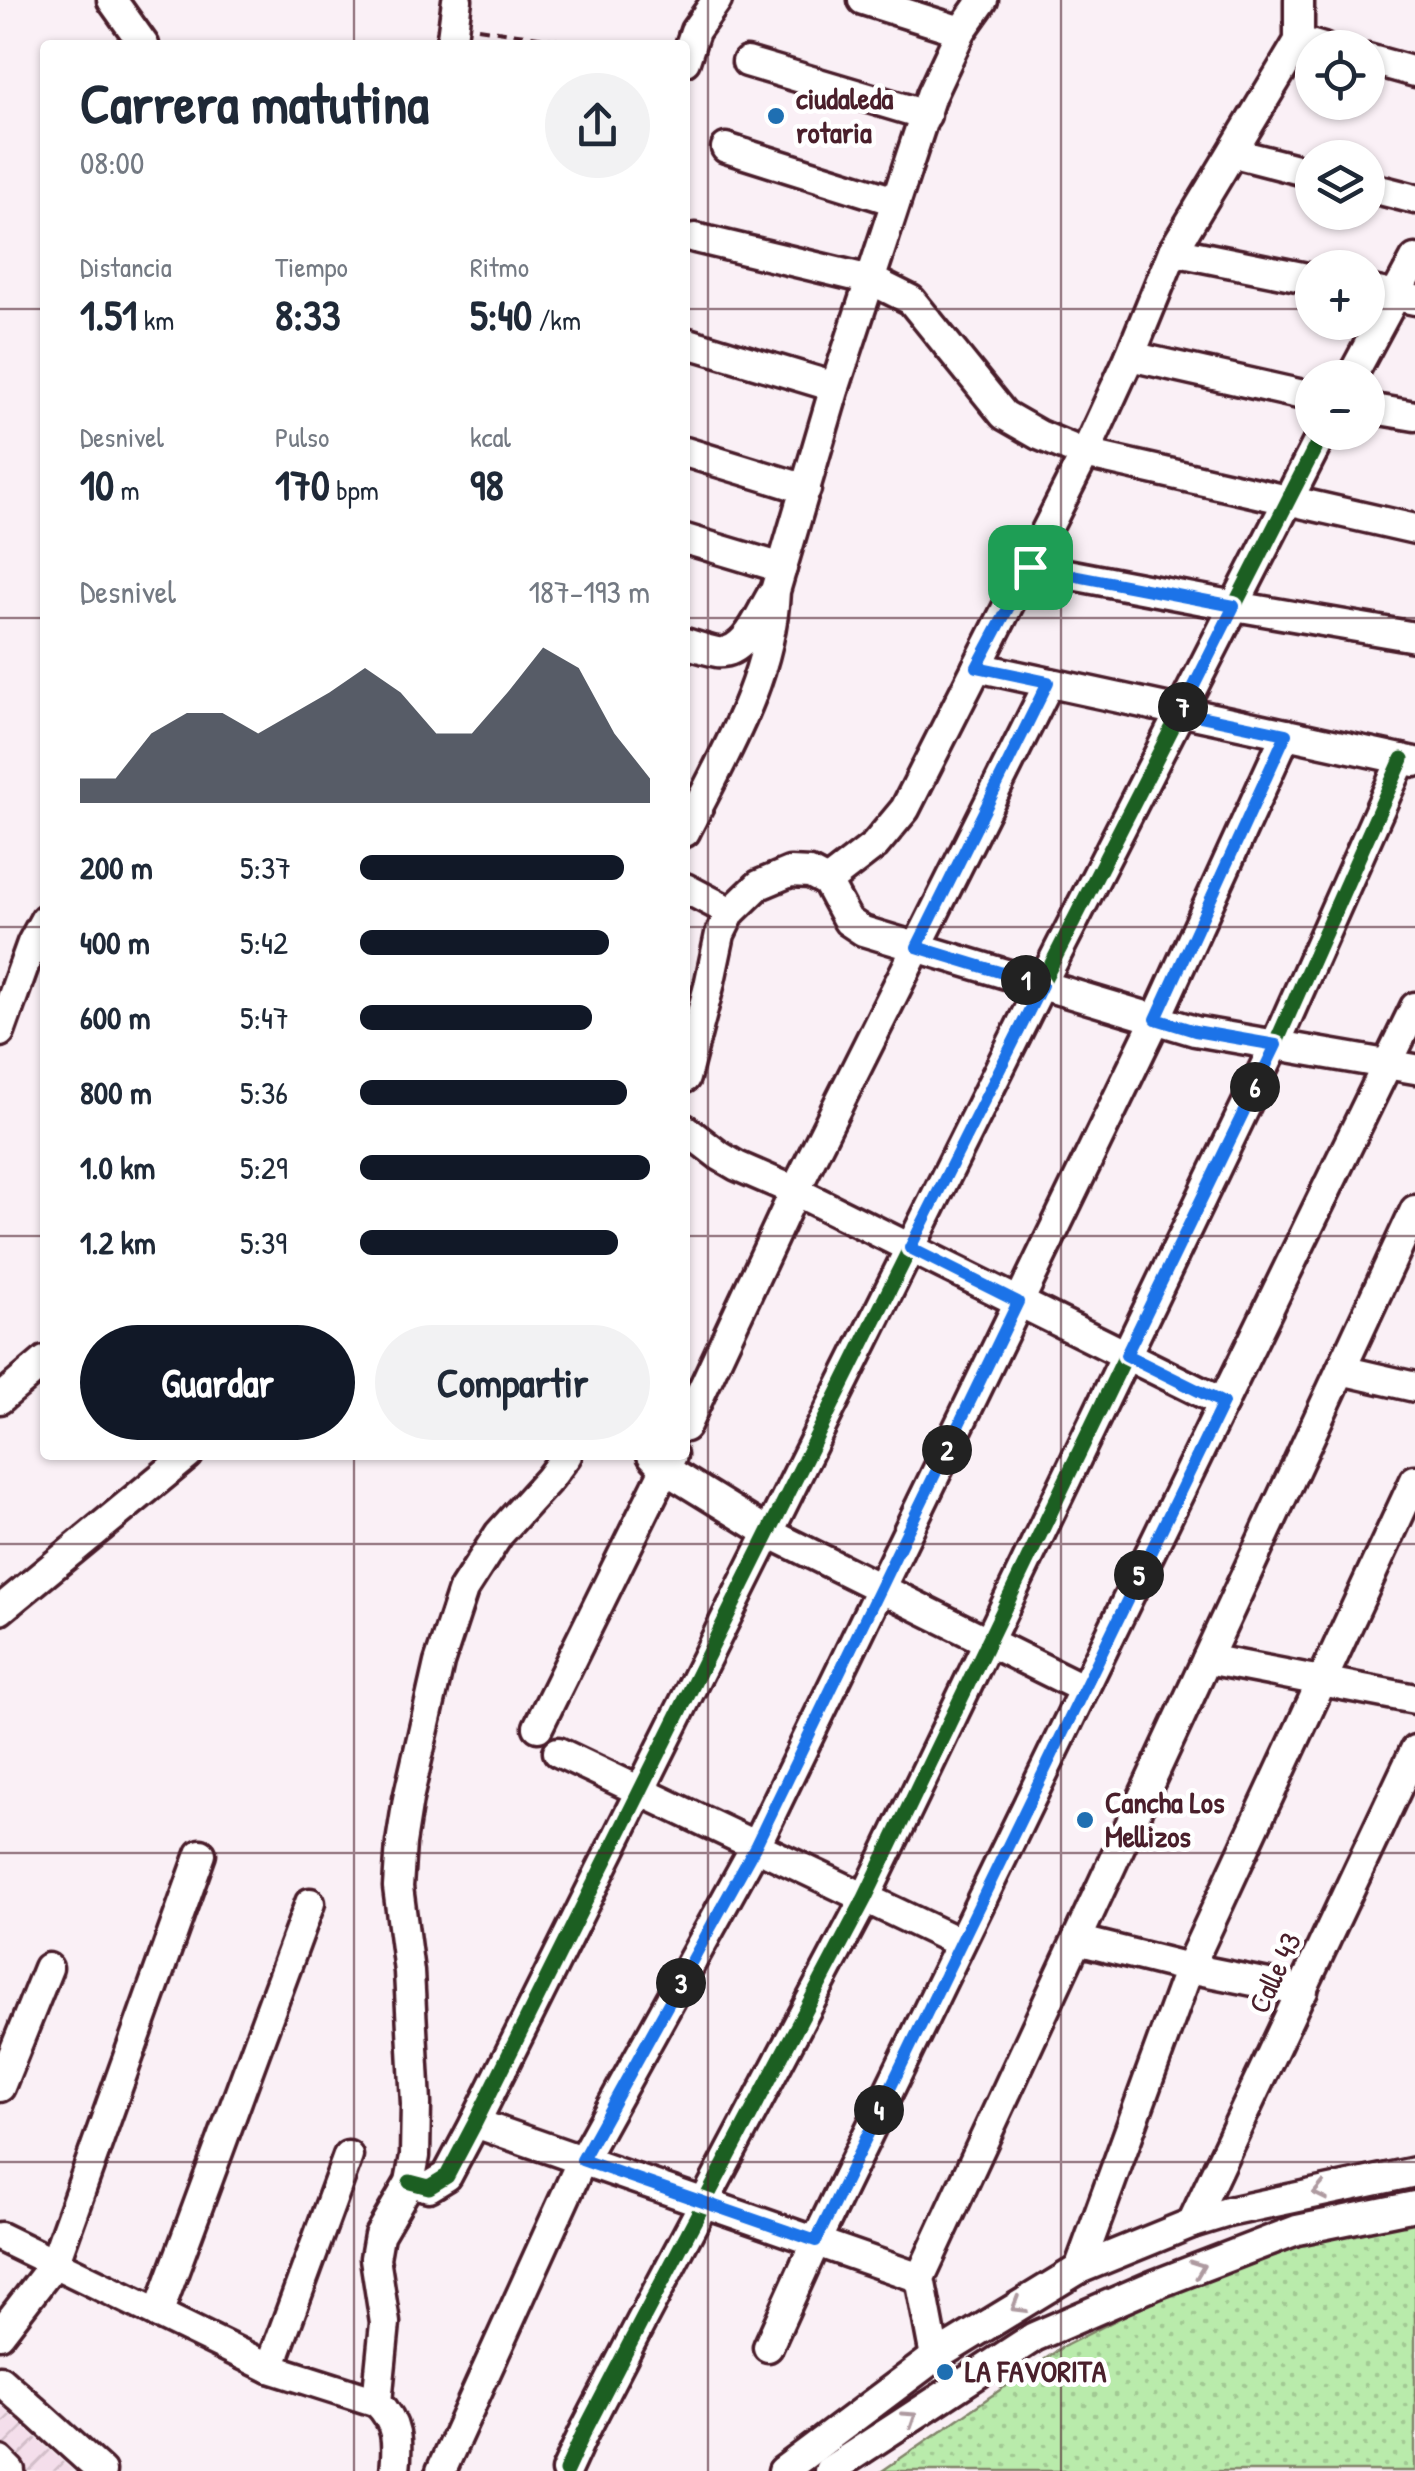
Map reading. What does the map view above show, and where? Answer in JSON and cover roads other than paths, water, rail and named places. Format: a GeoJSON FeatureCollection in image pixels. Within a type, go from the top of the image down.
{"type":"FeatureCollection","features":[{"type":"Feature","properties":{"kind":"street"},"geometry":{"type":"LineString","coordinates":[[112,0],[140,40]]}},
{"type":"Feature","properties":{"kind":"street"},"geometry":{"type":"LineString","coordinates":[[690,48],[696,31],[717,0]]}},
{"type":"Feature","properties":{"kind":"street"},"geometry":{"type":"LineString","coordinates":[[863,0],[961,31]]}},
{"type":"Feature","properties":{"kind":"street"},"geometry":{"type":"LineString","coordinates":[[690,822],[746,709],[767,651],[778,579],[834,388],[932,96],[961,31],[983,0]]}},
{"type":"Feature","properties":{"kind":"street"},"geometry":{"type":"LineString","coordinates":[[1299,0],[1307,30]]}},
{"type":"Feature","properties":{"kind":"street"},"geometry":{"type":"LineString","coordinates":[[747,62],[926,116]]}},
{"type":"Feature","properties":{"kind":"street"},"geometry":{"type":"LineString","coordinates":[[1385,64],[1415,72]]}},
{"type":"Feature","properties":{"kind":"street"},"geometry":{"type":"LineString","coordinates":[[827,882],[875,844],[905,809],[1085,454],[1173,251],[1234,153],[1295,67]]}},
{"type":"Feature","properties":{"kind":"street"},"geometry":{"type":"LineString","coordinates":[[726,148],[896,202]]}},
{"type":"Feature","properties":{"kind":"street"},"geometry":{"type":"LineString","coordinates":[[1234,153],[1295,169]]}},
{"type":"Feature","properties":{"kind":"street"},"geometry":{"type":"LineString","coordinates":[[1385,191],[1415,199]]}},
{"type":"Feature","properties":{"kind":"street"},"geometry":{"type":"LineString","coordinates":[[695,238],[871,280],[910,300],[1004,415],[1085,454],[1415,529]]}},
{"type":"Feature","properties":{"kind":"street"},"geometry":{"type":"LineString","coordinates":[[1173,251],[1295,276]]}},
{"type":"Feature","properties":{"kind":"street"},"geometry":{"type":"LineString","coordinates":[[1360,360],[1415,259]]}},
{"type":"Feature","properties":{"kind":"street"},"geometry":{"type":"LineString","coordinates":[[690,344],[834,388]]}},
{"type":"Feature","properties":{"kind":"street"},"geometry":{"type":"LineString","coordinates":[[1130,356],[1295,393]]}},
{"type":"Feature","properties":{"kind":"street"},"geometry":{"type":"LineString","coordinates":[[1385,411],[1415,416]]}},
{"type":"Feature","properties":{"kind":"street"},"geometry":{"type":"LineString","coordinates":[[410,2182],[429,2186],[446,2176],[475,2123],[1313,450]]}},
{"type":"Feature","properties":{"kind":"street"},"geometry":{"type":"LineString","coordinates":[[690,453],[806,488]]}},
{"type":"Feature","properties":{"kind":"street"},"geometry":{"type":"LineString","coordinates":[[690,541],[778,579]]}},
{"type":"Feature","properties":{"kind":"street"},"geometry":{"type":"LineString","coordinates":[[1030,567],[1415,637]]}},
{"type":"Feature","properties":{"kind":"street"},"geometry":{"type":"LineString","coordinates":[[690,644],[718,652],[740,646],[778,579]]}},
{"type":"Feature","properties":{"kind":"street"},"geometry":{"type":"LineString","coordinates":[[566,2471],[865,1898],[1409,761],[977,667]]}},
{"type":"Feature","properties":{"kind":"street"},"geometry":{"type":"LineString","coordinates":[[690,1416],[796,1191],[1048,682]]}},
{"type":"Feature","properties":{"kind":"street"},"geometry":{"type":"LineString","coordinates":[[441,2471],[582,2160],[755,1847],[1156,1019],[1286,734]]}},
{"type":"Feature","properties":{"kind":"street"},"geometry":{"type":"LineString","coordinates":[[690,1059],[720,934],[732,912],[760,885],[790,872],[810,873],[827,882],[848,921],[863,931],[1195,1031],[1401,1066]]}},
{"type":"Feature","properties":{"kind":"street"},"geometry":{"type":"LineString","coordinates":[[690,891],[732,912]]}},
{"type":"Feature","properties":{"kind":"street"},"geometry":{"type":"LineString","coordinates":[[0,1032],[40,928]]}},
{"type":"Feature","properties":{"kind":"street"},"geometry":{"type":"LineString","coordinates":[[768,2347],[1223,1403],[1401,1066],[1415,1007]]}},
{"type":"Feature","properties":{"kind":"street"},"geometry":{"type":"LineString","coordinates":[[690,1133],[737,1166],[796,1191],[1223,1403]]}},
{"type":"Feature","properties":{"kind":"street"},"geometry":{"type":"LineString","coordinates":[[935,2357],[920,2278],[1415,1210]]}},
{"type":"Feature","properties":{"kind":"street"},"geometry":{"type":"LineString","coordinates":[[0,1399],[40,1366]]}},
{"type":"Feature","properties":{"kind":"street"},"geometry":{"type":"LineString","coordinates":[[1341,1370],[1415,1386]]}},
{"type":"Feature","properties":{"kind":"street"},"geometry":{"type":"LineString","coordinates":[[0,1610],[182,1460]]}},
{"type":"Feature","properties":{"kind":"street"},"geometry":{"type":"LineString","coordinates":[[377,2402],[385,2323],[374,2258],[380,2235],[410,2182],[415,2156],[408,1972],[398,1887],[408,1799],[440,1663],[463,1590],[499,1534],[562,1460]]}},
{"type":"Feature","properties":{"kind":"street"},"geometry":{"type":"LineString","coordinates":[[538,1727],[663,1460],[769,1533],[1084,1689]]}},
{"type":"Feature","properties":{"kind":"street"},"geometry":{"type":"LineString","coordinates":[[1079,2269],[1190,1968],[1415,1480]]}},
{"type":"Feature","properties":{"kind":"street"},"geometry":{"type":"LineString","coordinates":[[1207,1659],[1415,1699]]}},
{"type":"Feature","properties":{"kind":"street","name":"Calle 43"},"geometry":{"type":"LineString","coordinates":[[1192,2223],[1415,1750]]}},
{"type":"Feature","properties":{"kind":"street"},"geometry":{"type":"LineString","coordinates":[[558,1752],[960,1943]]}},
{"type":"Feature","properties":{"kind":"street"},"geometry":{"type":"LineString","coordinates":[[0,2334],[54,2264],[202,1854]]}},
{"type":"Feature","properties":{"kind":"street"},"geometry":{"type":"LineString","coordinates":[[158,2314],[310,1904]]}},
{"type":"Feature","properties":{"kind":"street"},"geometry":{"type":"LineString","coordinates":[[1077,1940],[1303,1991]]}},
{"type":"Feature","properties":{"kind":"street"},"geometry":{"type":"LineString","coordinates":[[0,2087],[48,1968]]}},
{"type":"Feature","properties":{"kind":"street"},"geometry":{"type":"LineString","coordinates":[[475,2123],[920,2278]]}},
{"type":"Feature","properties":{"kind":"street"},"geometry":{"type":"LineString","coordinates":[[270,2368],[348,2156]]}},
{"type":"Feature","properties":{"kind":"street"},"geometry":{"type":"LineString","coordinates":[[783,2471],[935,2357],[1079,2269],[1228,2212],[1415,2172]]}},
{"type":"Feature","properties":{"kind":"street"},"geometry":{"type":"LineString","coordinates":[[829,2471],[1034,2337],[1297,2230],[1415,2206]]}},
{"type":"Feature","properties":{"kind":"street"},"geometry":{"type":"LineString","coordinates":[[0,2237],[270,2368],[377,2402],[390,2415],[396,2438],[395,2471]]}},
{"type":"Feature","properties":{"kind":"street"},"geometry":{"type":"LineString","coordinates":[[0,2380],[102,2471]]}},
{"type":"Feature","properties":{"kind":"street"},"geometry":{"type":"LineString","coordinates":[[0,2461],[10,2471]]}},
{"type":"Feature","properties":{"kind":"place","name":"ciudaleda rotaria"},"geometry":{"type":"Point","coordinates":[776,116]}},
{"type":"Feature","properties":{"kind":"place","name":"Cancha Los Mellizos"},"geometry":{"type":"Point","coordinates":[1085,1820]}},
{"type":"Feature","properties":{"kind":"place","name":"LA FAVORITA"},"geometry":{"type":"Point","coordinates":[945,2372]}}]}
